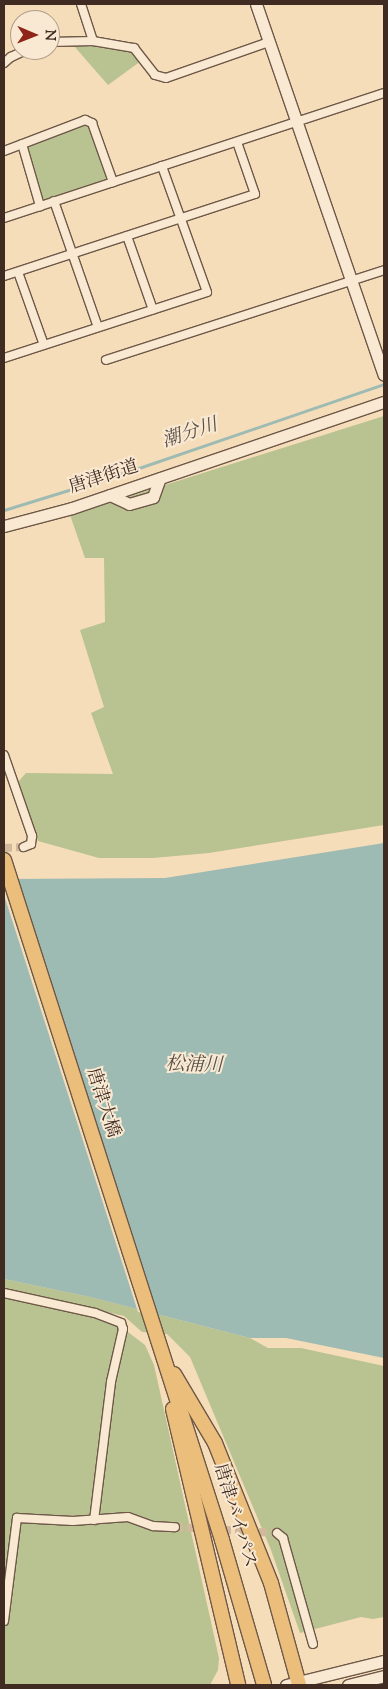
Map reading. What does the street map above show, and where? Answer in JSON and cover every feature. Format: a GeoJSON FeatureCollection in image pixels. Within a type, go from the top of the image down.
{"type":"FeatureCollection","features":[{"type":"Feature","properties":{"kind":"highway","name":"唐津大橋"},"geometry":{"type":"LineString","coordinates":[[4,860],[164,1359]]}},
{"type":"Feature","properties":{"kind":"highway","name":"唐津バイパス"},"geometry":{"type":"LineString","coordinates":[[164,1359],[222,1540],[263,1682]]}},
{"type":"Feature","properties":{"kind":"highway"},"geometry":{"type":"LineString","coordinates":[[164,1359],[189,1396],[218,1452],[271,1583],[294,1684]]}},
{"type":"Feature","properties":{"kind":"highway"},"geometry":{"type":"LineString","coordinates":[[164,1359],[176,1427],[238,1685]]}},
{"type":"Feature","properties":{"kind":"street"},"geometry":{"type":"LineString","coordinates":[[81,4],[93,41]]}},
{"type":"Feature","properties":{"kind":"street"},"geometry":{"type":"LineString","coordinates":[[256,4],[384,375]]}},
{"type":"Feature","properties":{"kind":"street"},"geometry":{"type":"LineString","coordinates":[[60,42],[93,41],[134,48],[155,75],[166,78],[269,42]]}},
{"type":"Feature","properties":{"kind":"street"},"geometry":{"type":"LineString","coordinates":[[4,218],[384,93]]}},
{"type":"Feature","properties":{"kind":"street"},"geometry":{"type":"LineString","coordinates":[[4,151],[86,120],[92,123],[112,182]]}},
{"type":"Feature","properties":{"kind":"street"},"geometry":{"type":"LineString","coordinates":[[4,276],[255,194],[237,142]]}},
{"type":"Feature","properties":{"kind":"street"},"geometry":{"type":"LineString","coordinates":[[22,144],[40,206]]}},
{"type":"Feature","properties":{"kind":"street"},"geometry":{"type":"LineString","coordinates":[[4,358],[206,292],[162,166]]}},
{"type":"Feature","properties":{"kind":"street"},"geometry":{"type":"LineString","coordinates":[[54,201],[98,327]]}},
{"type":"Feature","properties":{"kind":"street"},"geometry":{"type":"LineString","coordinates":[[127,236],[153,310]]}},
{"type":"Feature","properties":{"kind":"street"},"geometry":{"type":"LineString","coordinates":[[106,360],[384,270]]}},
{"type":"Feature","properties":{"kind":"street"},"geometry":{"type":"LineString","coordinates":[[18,272],[44,345]]}},
{"type":"Feature","properties":{"kind":"street","name":"唐津街道"},"geometry":{"type":"LineString","coordinates":[[4,526],[110,495],[384,402]]}},
{"type":"Feature","properties":{"kind":"street"},"geometry":{"type":"LineString","coordinates":[[4,755],[32,836],[31,844],[24,847]]}},
{"type":"Feature","properties":{"kind":"street"},"geometry":{"type":"LineString","coordinates":[[4,1293],[95,1313],[121,1323],[123,1329],[111,1382],[94,1520]]}},
{"type":"Feature","properties":{"kind":"street"},"geometry":{"type":"LineString","coordinates":[[4,1621],[17,1518],[94,1520],[115,1516],[128,1517],[153,1526],[175,1527]]}},
{"type":"Feature","properties":{"kind":"street"},"geometry":{"type":"LineString","coordinates":[[277,1533],[283,1538],[313,1644]]}},
{"type":"Feature","properties":{"kind":"street"},"geometry":{"type":"LineString","coordinates":[[294,1684],[384,1661]]}},
{"type":"Feature","properties":{"kind":"street"},"geometry":{"type":"LineString","coordinates":[[348,1685],[384,1676]]}},
{"type":"Feature","properties":{"kind":"green space"},"geometry":{"type":"Polygon","coordinates":[[[91,45],[134,52],[141,61],[108,85],[74,46],[91,45]]]}},
{"type":"Feature","properties":{"kind":"green space"},"geometry":{"type":"Polygon","coordinates":[[[85,125],[90,126],[107,176],[104,182],[47,201],[41,197],[27,150],[29,145],[85,125]]]}},
{"type":"Feature","properties":{"kind":"green space"},"geometry":{"type":"Polygon","coordinates":[[[384,416],[384,825],[209,853],[153,858],[99,858],[38,841],[18,782],[26,773],[113,774],[91,713],[104,707],[80,630],[105,622],[104,558],[85,558],[70,515],[384,416]]]}},
{"type":"Feature","properties":{"kind":"green space"},"geometry":{"type":"Polygon","coordinates":[[[4,1279],[90,1297],[250,1338],[268,1348],[301,1348],[384,1366],[384,1617],[373,1619],[361,1617],[300,1633],[271,1550],[190,1357],[167,1334],[142,1332],[124,1316],[4,1290],[4,1279]]]}},
{"type":"Feature","properties":{"kind":"green space"},"geometry":{"type":"Polygon","coordinates":[[[4,1295],[95,1316],[118,1324],[121,1332],[128,1332],[145,1345],[154,1365],[219,1658],[218,1670],[210,1685],[4,1685],[4,1295]]]}},
{"type":"Feature","properties":{"kind":"water","name":"松浦川"},"geometry":{"type":"Polygon","coordinates":[[[384,843],[384,1358],[286,1338],[250,1338],[90,1297],[4,1279],[4,879],[165,878],[384,843]]]}},
{"type":"Feature","properties":{"kind":"pier"},"geometry":{"type":"Polygon","coordinates":[[[4,876],[16,876],[158,1317],[138,1312],[4,895],[4,876]]]}},
{"type":"Feature","properties":{"kind":"waterway","name":"潮分川"},"geometry":{"type":"LineString","coordinates":[[4,510],[130,471],[384,384]]}},
{"type":"Feature","properties":{"kind":"tunnel"},"geometry":{"type":"LineString","coordinates":[[4,848],[24,847]]}},
{"type":"Feature","properties":{"kind":"tunnel"},"geometry":{"type":"LineString","coordinates":[[175,1527],[277,1533]]}}]}
